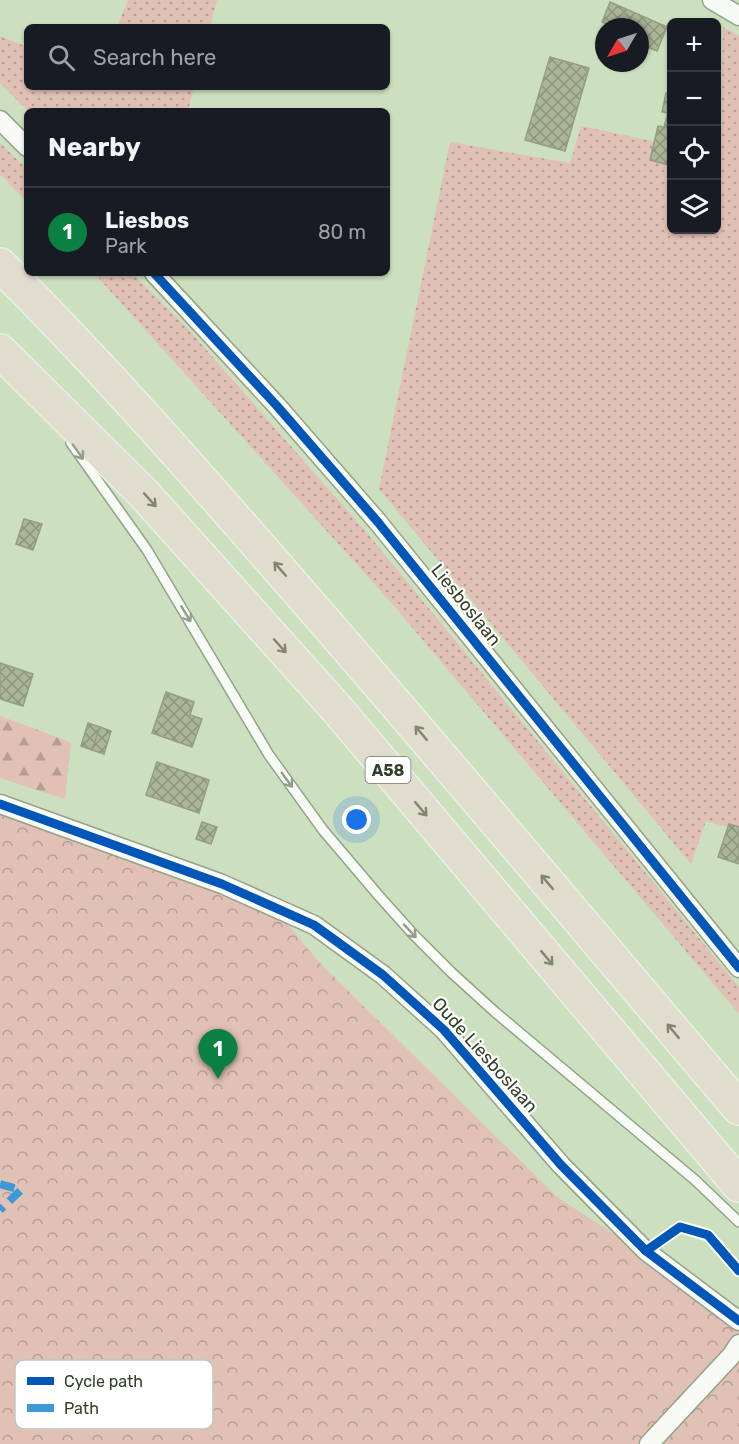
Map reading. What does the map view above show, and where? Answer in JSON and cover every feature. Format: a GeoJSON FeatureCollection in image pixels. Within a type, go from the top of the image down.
{"type":"FeatureCollection","features":[{"type":"Feature","properties":{"kind":"highway","name":"A58"},"geometry":{"type":"LineString","coordinates":[[0,266],[37,302],[179,454],[393,700],[739,1108]]}},
{"type":"Feature","properties":{"kind":"highway","name":"A58"},"geometry":{"type":"LineString","coordinates":[[10,360],[145,495],[337,709],[739,1185]]}},
{"type":"Feature","properties":{"kind":"street"},"geometry":{"type":"LineString","coordinates":[[712,0],[739,16]]}},
{"type":"Feature","properties":{"kind":"street"},"geometry":{"type":"LineString","coordinates":[[0,120],[24,144]]}},
{"type":"Feature","properties":{"kind":"street","name":"Liesboslaan"},"geometry":{"type":"LineString","coordinates":[[157,276],[278,406],[377,521],[739,968]]}},
{"type":"Feature","properties":{"kind":"street","name":"Oude Liesboslaan"},"geometry":{"type":"LineString","coordinates":[[0,804],[222,884],[314,925],[382,975],[444,1030],[561,1165],[646,1251],[739,1321]]}},
{"type":"Feature","properties":{"kind":"street"},"geometry":{"type":"LineString","coordinates":[[649,1444],[739,1344]]}},
{"type":"Feature","properties":{"kind":"lane","name":"A58"},"geometry":{"type":"LineString","coordinates":[[10,360],[53,417]]}},
{"type":"Feature","properties":{"kind":"lane"},"geometry":{"type":"LineString","coordinates":[[67,436],[147,550],[269,755],[323,830],[379,896],[414,935],[468,988],[695,1180],[739,1222]]}},
{"type":"Feature","properties":{"kind":"lane","name":"A58"},"geometry":{"type":"LineString","coordinates":[[711,1075],[739,1097]]}},
{"type":"Feature","properties":{"kind":"green space"},"geometry":{"type":"Polygon","coordinates":[[[128,0],[217,0],[211,24],[118,24],[128,0]]]}},
{"type":"Feature","properties":{"kind":"green space"},"geometry":{"type":"Polygon","coordinates":[[[723,27],[739,36],[739,830],[706,821],[691,864],[379,489],[450,142],[570,163],[581,126],[667,144],[667,234],[721,234],[723,27]]]}},
{"type":"Feature","properties":{"kind":"green space"},"geometry":{"type":"Polygon","coordinates":[[[0,36],[24,46],[24,90],[193,90],[189,108],[25,108],[0,83],[0,36]]]}},
{"type":"Feature","properties":{"kind":"green space"},"geometry":{"type":"Polygon","coordinates":[[[0,143],[24,166],[24,199],[0,174],[0,143]]]}},
{"type":"Feature","properties":{"kind":"green space"},"geometry":{"type":"Polygon","coordinates":[[[97,276],[135,276],[189,330],[372,539],[739,987],[739,1014],[389,600],[97,276]]]}},
{"type":"Feature","properties":{"kind":"green space"},"geometry":{"type":"Polygon","coordinates":[[[0,716],[71,743],[65,799],[0,778],[0,716]]]}},
{"type":"Feature","properties":{"kind":"green space"},"geometry":{"type":"Polygon","coordinates":[[[0,804],[256,886],[317,960],[557,1197],[739,1316],[739,1444],[0,1444],[0,804]]]}},
{"type":"Feature","properties":{"kind":"building"},"geometry":{"type":"Polygon","coordinates":[[[610,2],[646,18],[604,18],[610,2]]]}},
{"type":"Feature","properties":{"kind":"building"},"geometry":{"type":"Polygon","coordinates":[[[649,19],[667,27],[657,51],[649,48],[649,19]]]}},
{"type":"Feature","properties":{"kind":"building"},"geometry":{"type":"Polygon","coordinates":[[[550,57],[589,68],[565,151],[525,140],[550,57]]]}},
{"type":"Feature","properties":{"kind":"building"},"geometry":{"type":"Polygon","coordinates":[[[666,93],[667,93],[667,113],[662,112],[666,93]]]}},
{"type":"Feature","properties":{"kind":"building"},"geometry":{"type":"Polygon","coordinates":[[[667,116],[667,165],[650,160],[658,126],[664,127],[667,116]]]}},
{"type":"Feature","properties":{"kind":"building"},"geometry":{"type":"Polygon","coordinates":[[[24,519],[42,524],[33,550],[16,544],[24,519]]]}},
{"type":"Feature","properties":{"kind":"building"},"geometry":{"type":"Polygon","coordinates":[[[0,663],[33,674],[23,706],[0,699],[0,663]]]}},
{"type":"Feature","properties":{"kind":"building"},"geometry":{"type":"Polygon","coordinates":[[[166,692],[194,702],[190,715],[202,719],[192,747],[152,733],[166,692]]]}},
{"type":"Feature","properties":{"kind":"building"},"geometry":{"type":"Polygon","coordinates":[[[88,723],[100,727],[92,750],[81,746],[88,723]]]}},
{"type":"Feature","properties":{"kind":"building"},"geometry":{"type":"Polygon","coordinates":[[[100,727],[111,731],[104,754],[92,750],[100,727]]]}},
{"type":"Feature","properties":{"kind":"building"},"geometry":{"type":"Polygon","coordinates":[[[157,762],[209,780],[199,813],[146,795],[157,762]]]}},
{"type":"Feature","properties":{"kind":"building"},"geometry":{"type":"Polygon","coordinates":[[[202,822],[217,827],[211,844],[196,839],[202,822]]]}},
{"type":"Feature","properties":{"kind":"building"},"geometry":{"type":"Polygon","coordinates":[[[729,824],[739,827],[739,864],[718,857],[729,824]]]}},
{"type":"Feature","properties":{"kind":"marked path"},"geometry":{"type":"LineString","coordinates":[[0,1184],[21,1190],[0,1210]]}},
{"type":"Feature","properties":{"kind":"cycle path"},"geometry":{"type":"LineString","coordinates":[[157,276],[277,406],[377,521],[739,968]]}},
{"type":"Feature","properties":{"kind":"cycle path"},"geometry":{"type":"LineString","coordinates":[[0,804],[222,884],[314,925],[383,975],[444,1030],[561,1165],[646,1251],[739,1321]]}},
{"type":"Feature","properties":{"kind":"cycle path"},"geometry":{"type":"LineString","coordinates":[[646,1251],[680,1227],[708,1235],[739,1271]]}},
{"type":"Feature","properties":{"kind":"place","name":"Liesbos"},"geometry":{"type":"Point","coordinates":[218,1079]}}]}
